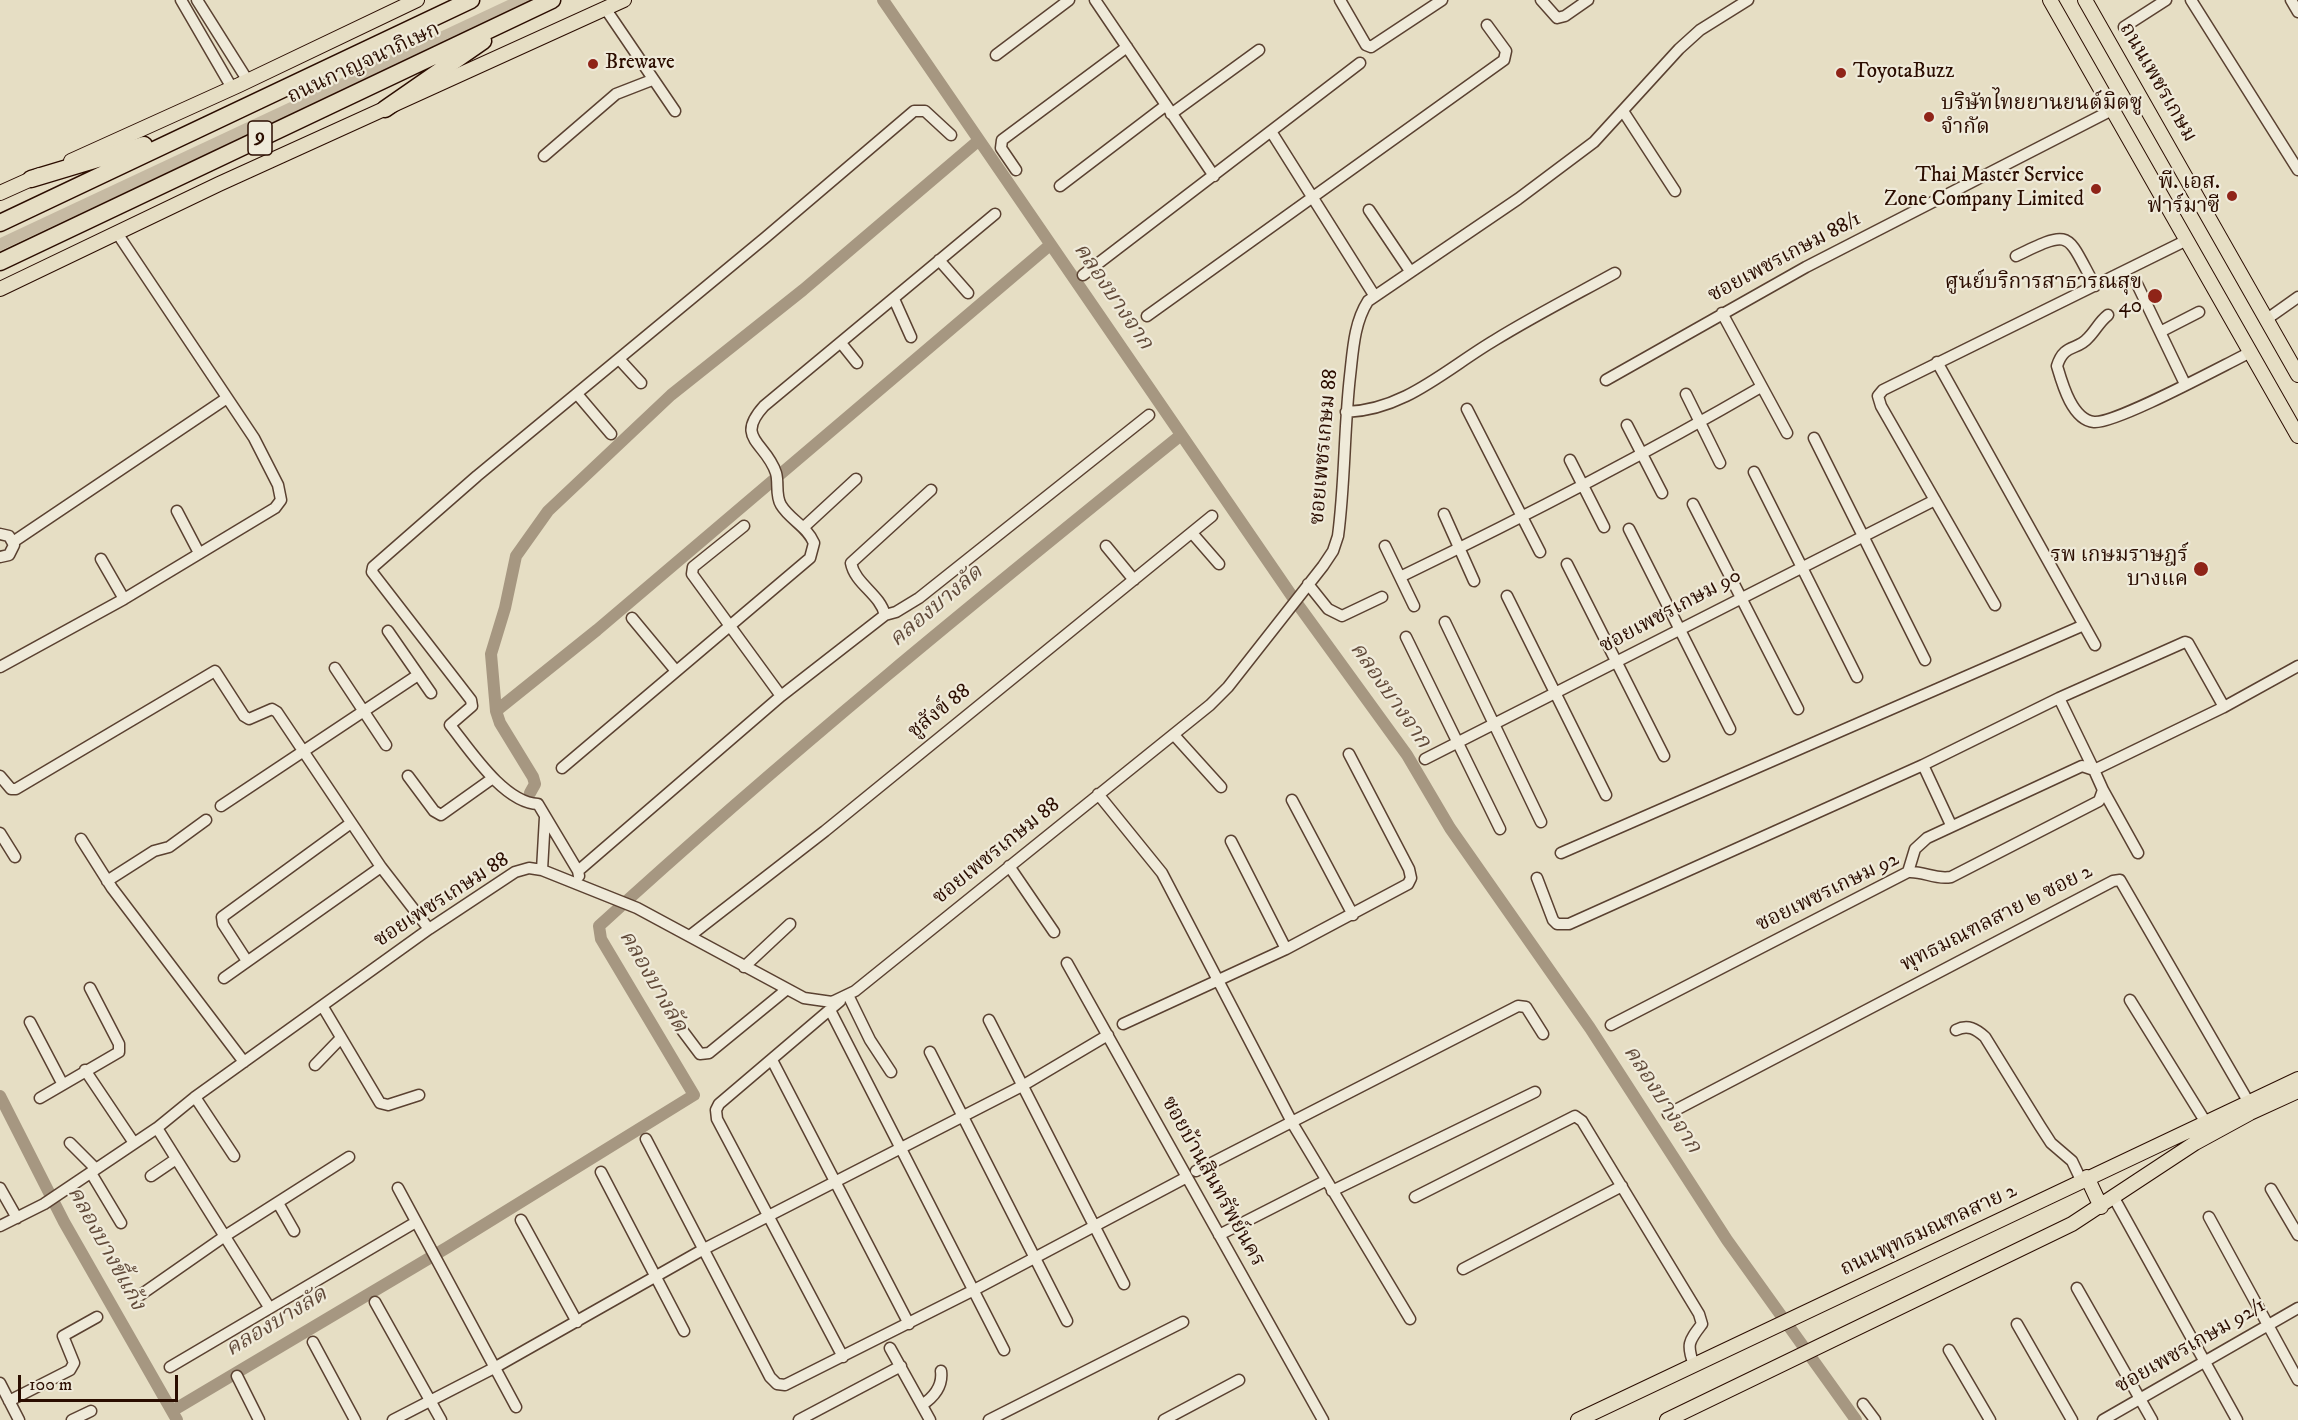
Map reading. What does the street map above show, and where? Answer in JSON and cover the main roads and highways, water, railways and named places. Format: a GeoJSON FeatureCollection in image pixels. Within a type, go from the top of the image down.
{"type":"FeatureCollection","features":[{"type":"Feature","properties":{"kind":"highway"},"geometry":{"type":"LineString","coordinates":[[435,16],[458,0]]}},
{"type":"Feature","properties":{"kind":"highway","name":"ถนนกาญจนาภิเษก"},"geometry":{"type":"LineString","coordinates":[[0,223],[185,133],[471,0]]}},
{"type":"Feature","properties":{"kind":"highway","name":"ถนนกาญจนาภิเษก"},"geometry":{"type":"LineString","coordinates":[[0,262],[552,0]]}},
{"type":"Feature","properties":{"kind":"highway"},"geometry":{"type":"LineString","coordinates":[[385,109],[521,15]]}},
{"type":"Feature","properties":{"kind":"highway"},"geometry":{"type":"LineString","coordinates":[[31,179],[185,133]]}},
{"type":"Feature","properties":{"kind":"main road"},"geometry":{"type":"LineString","coordinates":[[0,193],[248,81],[417,0]]}},
{"type":"Feature","properties":{"kind":"main road"},"geometry":{"type":"LineString","coordinates":[[0,289],[624,0]]}},
{"type":"Feature","properties":{"kind":"main road"},"geometry":{"type":"LineString","coordinates":[[2050,0],[2298,436]]}},
{"type":"Feature","properties":{"kind":"main road","name":"ถนนเพชรเกษม"},"geometry":{"type":"LineString","coordinates":[[2085,0],[2298,375]]}},
{"type":"Feature","properties":{"kind":"main road","name":"ถนนพุทธมณฑลสาย 2"},"geometry":{"type":"LineString","coordinates":[[1578,1420],[2014,1215],[2205,1121],[2298,1079]]}},
{"type":"Feature","properties":{"kind":"main road"},"geometry":{"type":"LineString","coordinates":[[1666,1420],[2072,1224],[2202,1139],[2298,1091]]}},
{"type":"Feature","properties":{"kind":"main road"},"geometry":{"type":"LineString","coordinates":[[2084,1179],[2101,1207]]}},
{"type":"Feature","properties":{"kind":"waterway","name":"คลองบางจาก"},"geometry":{"type":"LineString","coordinates":[[883,0],[1296,602],[1407,755],[1450,828],[1590,1028],[1727,1240],[1856,1420]]}},
{"type":"Feature","properties":{"kind":"waterway"},"geometry":{"type":"LineString","coordinates":[[496,711],[491,654],[505,608],[516,556],[548,511],[671,395],[803,290],[978,141]]}},
{"type":"Feature","properties":{"kind":"waterway"},"geometry":{"type":"LineString","coordinates":[[530,793],[535,784],[533,777],[500,723],[496,711],[597,630],[1050,245]]}},
{"type":"Feature","properties":{"kind":"waterway","name":"คลองบางลัด"},"geometry":{"type":"LineString","coordinates":[[172,1411],[448,1247],[694,1095],[601,939],[599,926],[813,737],[1181,435]]}},
{"type":"Feature","properties":{"kind":"waterway","name":"คลองบางขี้แก้ง"},"geometry":{"type":"LineString","coordinates":[[0,1096],[64,1222],[177,1420]]}},
{"type":"Feature","properties":{"kind":"place","name":"Brewave"},"geometry":{"type":"Point","coordinates":[593,64]}},
{"type":"Feature","properties":{"kind":"place","name":"ToyotaBuzz"},"geometry":{"type":"Point","coordinates":[1841,73]}},
{"type":"Feature","properties":{"kind":"place","name":"บริษัทไทยยานยนต์มิตซู จำกัด"},"geometry":{"type":"Point","coordinates":[1929,117]}},
{"type":"Feature","properties":{"kind":"place","name":"Thai Master Service Zone Company Limited"},"geometry":{"type":"Point","coordinates":[2096,189]}},
{"type":"Feature","properties":{"kind":"place","name":"พี. เอส. ฟาร์มาซี"},"geometry":{"type":"Point","coordinates":[2232,196]}},
{"type":"Feature","properties":{"kind":"place","name":"ศูนย์บริการสาธารณสุข 40"},"geometry":{"type":"Point","coordinates":[2155,296]}},
{"type":"Feature","properties":{"kind":"place","name":"รพ เกษมราษฎร์ บางแค"},"geometry":{"type":"Point","coordinates":[2201,569]}}]}
